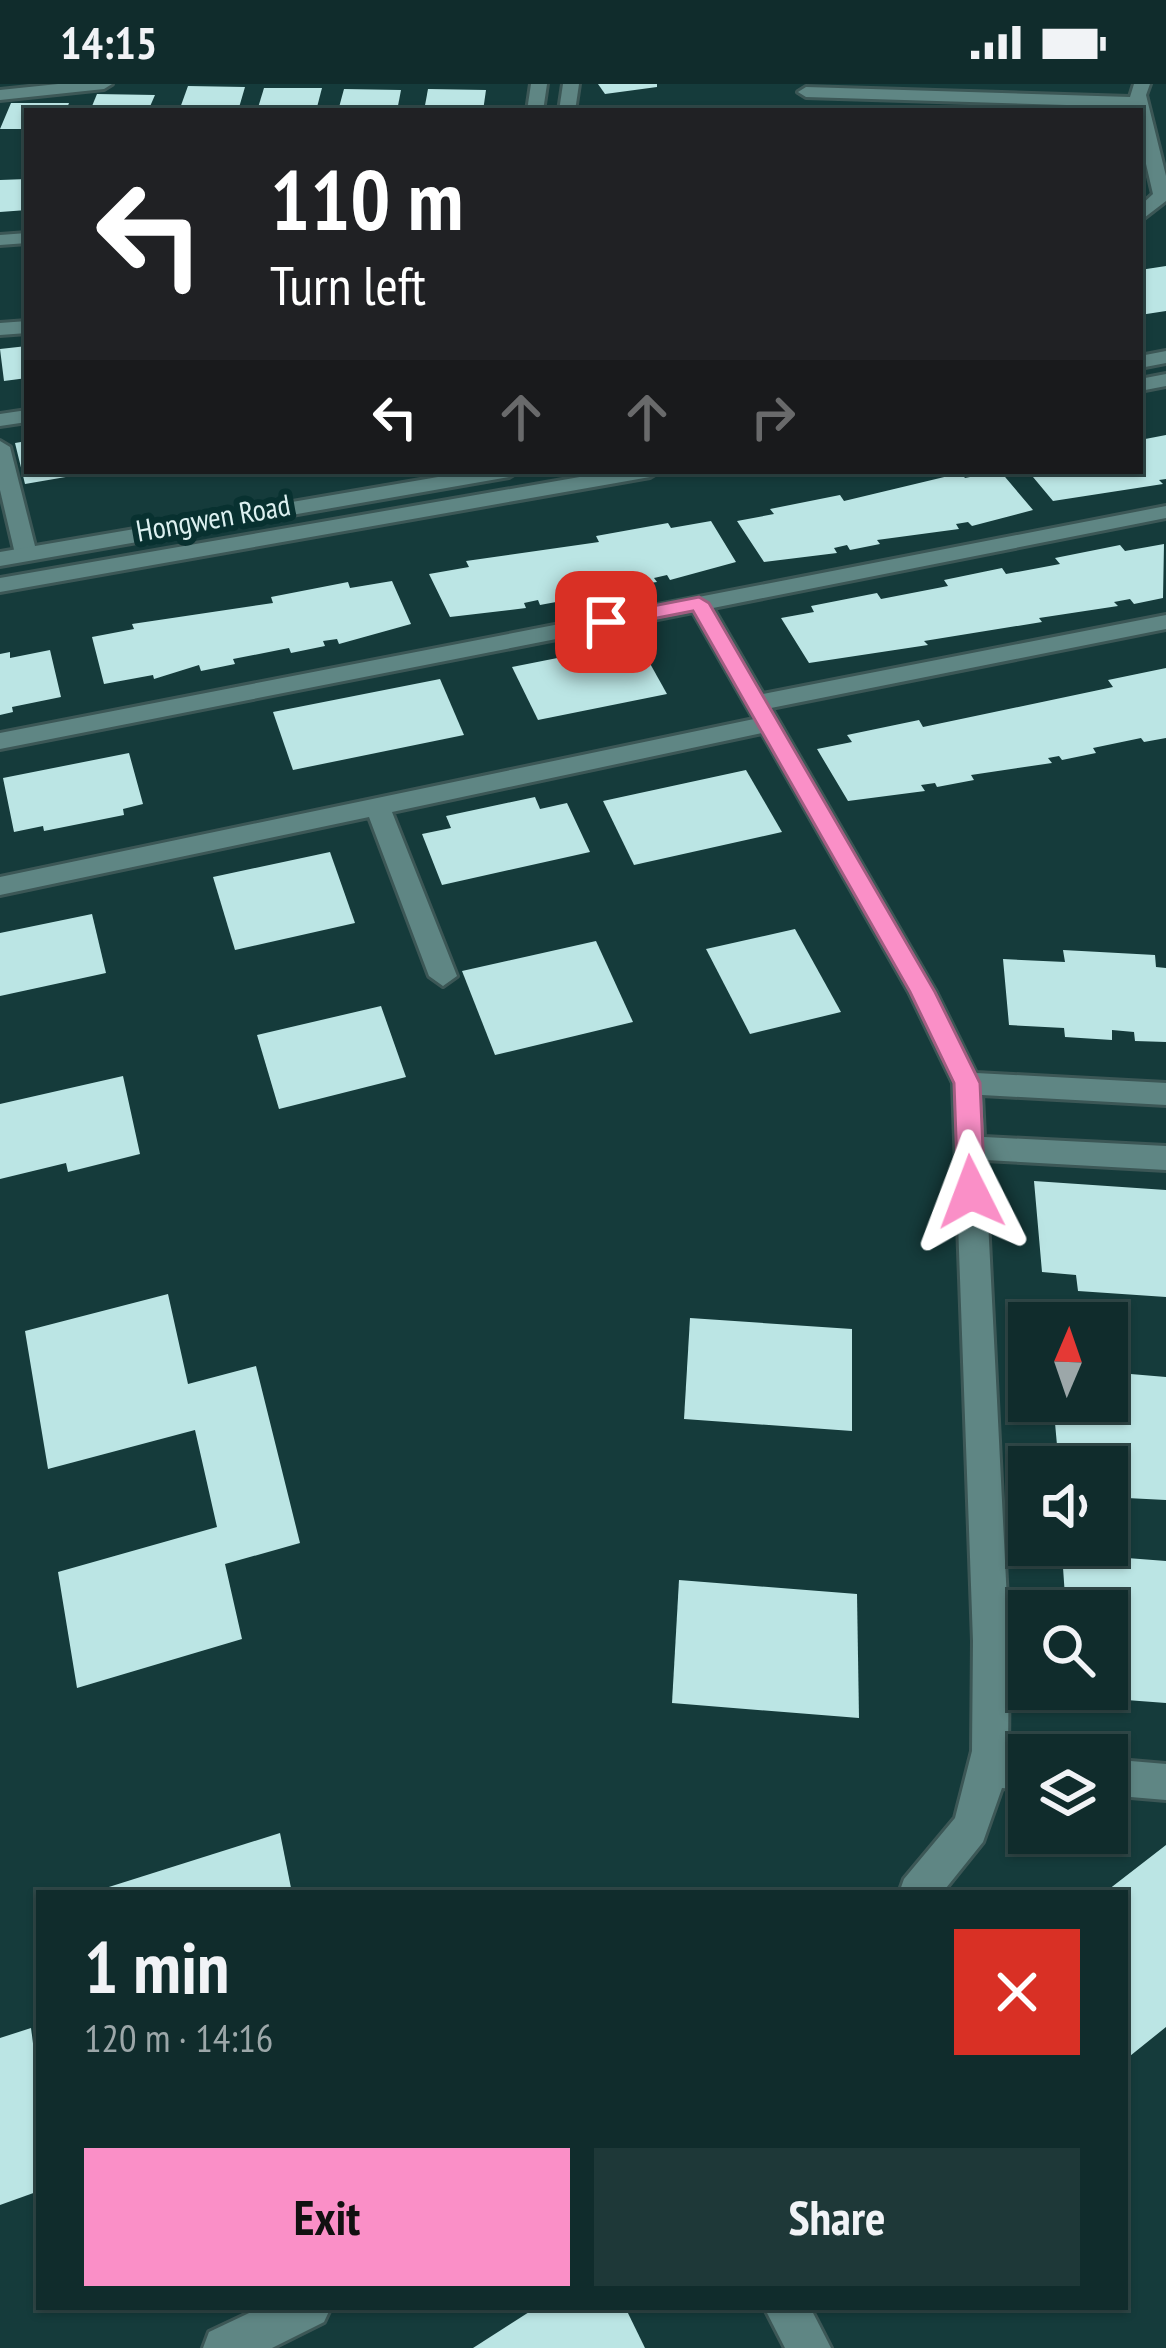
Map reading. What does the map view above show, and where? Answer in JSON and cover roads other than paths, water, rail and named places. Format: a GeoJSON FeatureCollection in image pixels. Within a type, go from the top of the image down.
{"type":"FeatureCollection","features":[{"type":"Feature","properties":{"kind":"street"},"geometry":{"type":"LineString","coordinates":[[0,95],[104,84]]}},
{"type":"Feature","properties":{"kind":"street"},"geometry":{"type":"LineString","coordinates":[[806,93],[1141,93],[1162,196],[1143,213]]}},
{"type":"Feature","properties":{"kind":"street"},"geometry":{"type":"LineString","coordinates":[[0,447],[26,554]]}},
{"type":"Feature","properties":{"kind":"street","name":"Hongwen Road"},"geometry":{"type":"LineString","coordinates":[[0,559],[491,474]]}},
{"type":"Feature","properties":{"kind":"street","name":"Hongwen Road"},"geometry":{"type":"LineString","coordinates":[[0,585],[633,474]]}},
{"type":"Feature","properties":{"kind":"street"},"geometry":{"type":"LineString","coordinates":[[0,741],[1166,512]]}},
{"type":"Feature","properties":{"kind":"street"},"geometry":{"type":"LineString","coordinates":[[699,603],[922,992],[967,1083],[991,1641],[987,1769],[970,1829],[920,1890]]}},
{"type":"Feature","properties":{"kind":"street"},"geometry":{"type":"LineString","coordinates":[[0,886],[378,807],[1166,622]]}},
{"type":"Feature","properties":{"kind":"street"},"geometry":{"type":"LineString","coordinates":[[378,807],[443,976]]}},
{"type":"Feature","properties":{"kind":"street"},"geometry":{"type":"LineString","coordinates":[[967,1083],[1166,1094]]}},
{"type":"Feature","properties":{"kind":"street"},"geometry":{"type":"LineString","coordinates":[[969,1148],[1166,1158]]}},
{"type":"Feature","properties":{"kind":"street"},"geometry":{"type":"LineString","coordinates":[[987,1769],[1008,1770]]}},
{"type":"Feature","properties":{"kind":"street"},"geometry":{"type":"LineString","coordinates":[[1128,1779],[1166,1781]]}},
{"type":"Feature","properties":{"kind":"street"},"geometry":{"type":"LineString","coordinates":[[225,2348],[303,2310]]}},
{"type":"Feature","properties":{"kind":"street"},"geometry":{"type":"LineString","coordinates":[[788,2310],[809,2348]]}}]}
